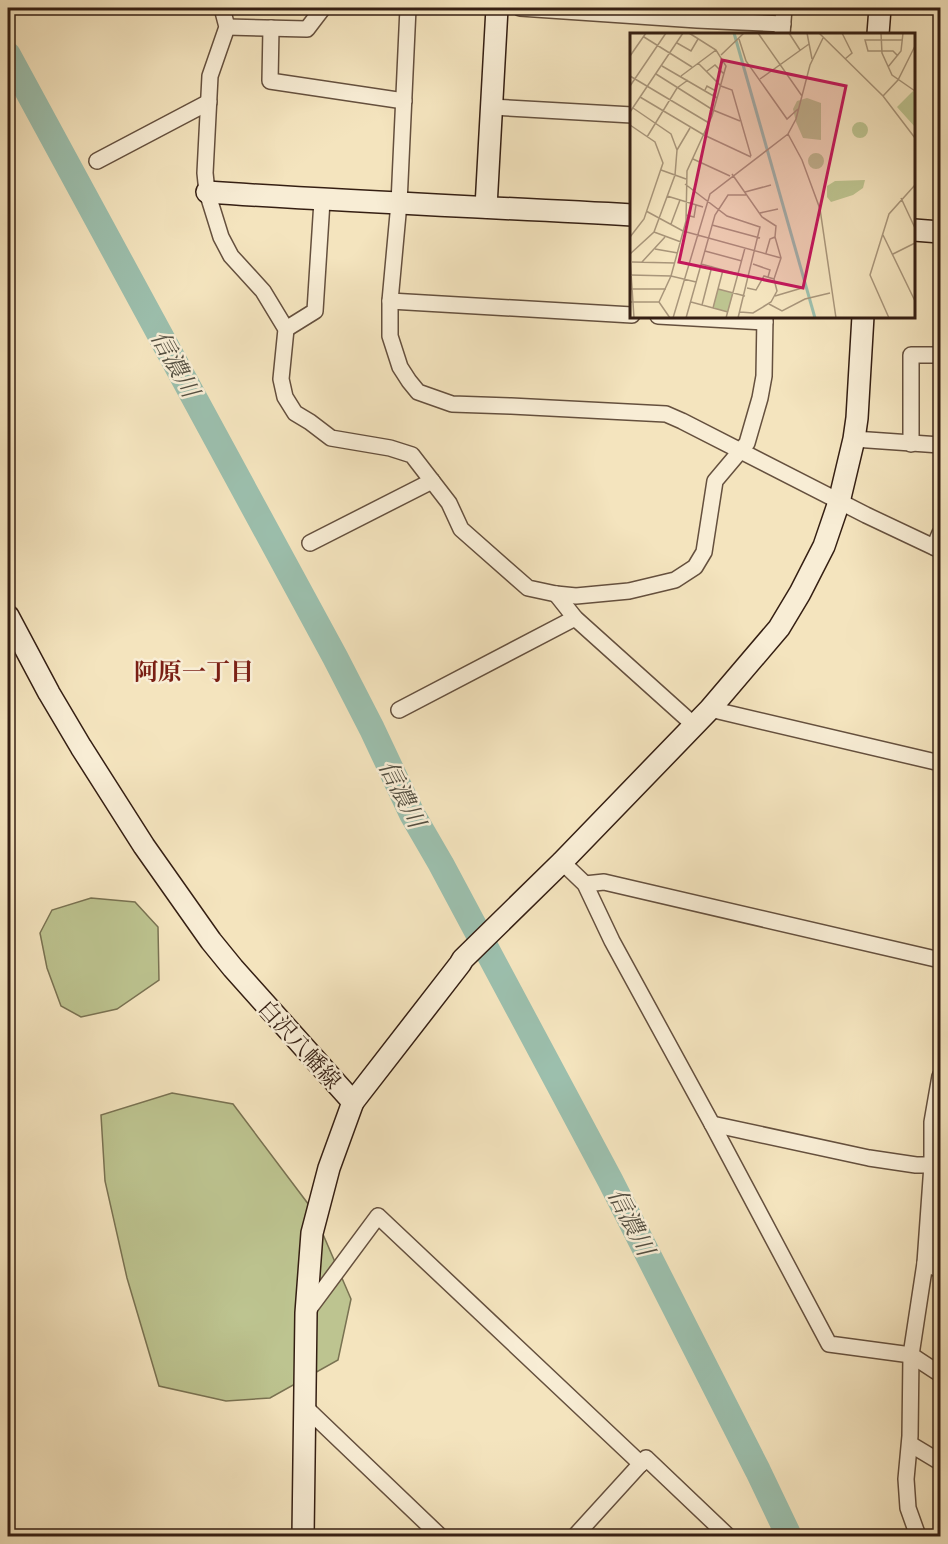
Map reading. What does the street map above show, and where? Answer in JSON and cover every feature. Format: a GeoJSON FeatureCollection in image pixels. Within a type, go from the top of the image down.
{"type":"FeatureCollection","features":[{"type":"Feature","properties":{"kind":"street"},"geometry":{"type":"LineString","coordinates":[[222,8],[227,27],[210,76],[205,173],[207,192],[220,237],[231,256],[263,291],[286,329],[281,379],[285,397],[295,413],[331,438],[390,448],[412,455],[449,503],[461,529],[528,588],[576,596],[629,591],[675,580],[695,567],[704,552],[715,481],[747,443],[764,376],[765,320],[712,318]]}},
{"type":"Feature","properties":{"kind":"street"},"geometry":{"type":"LineString","coordinates":[[227,27],[307,29],[323,8]]}},
{"type":"Feature","properties":{"kind":"street"},"geometry":{"type":"LineString","coordinates":[[408,8],[399,203],[390,302],[390,336],[400,367],[418,392],[452,404],[666,414],[839,502],[938,544]]}},
{"type":"Feature","properties":{"kind":"street"},"geometry":{"type":"LineString","coordinates":[[486,207],[497,8]]}},
{"type":"Feature","properties":{"kind":"street"},"geometry":{"type":"LineString","coordinates":[[520,8],[698,14],[782,29],[784,8]]}},
{"type":"Feature","properties":{"kind":"street"},"geometry":{"type":"LineString","coordinates":[[878,33],[880,8]]}},
{"type":"Feature","properties":{"kind":"street"},"geometry":{"type":"LineString","coordinates":[[272,28],[270,81],[404,101]]}},
{"type":"Feature","properties":{"kind":"street"},"geometry":{"type":"LineString","coordinates":[[97,161],[209,102]]}},
{"type":"Feature","properties":{"kind":"street"},"geometry":{"type":"LineString","coordinates":[[491,107],[630,115]]}},
{"type":"Feature","properties":{"kind":"street"},"geometry":{"type":"LineString","coordinates":[[207,192],[322,201],[630,215]]}},
{"type":"Feature","properties":{"kind":"street"},"geometry":{"type":"LineString","coordinates":[[286,329],[315,311],[322,201]]}},
{"type":"Feature","properties":{"kind":"street"},"geometry":{"type":"LineString","coordinates":[[915,230],[940,232]]}},
{"type":"Feature","properties":{"kind":"street"},"geometry":{"type":"LineString","coordinates":[[390,302],[630,315]]}},
{"type":"Feature","properties":{"kind":"street"},"geometry":{"type":"LineString","coordinates":[[353,1102],[463,958],[562,862],[710,709],[779,628],[824,546],[839,502],[857,418],[863,318]]}},
{"type":"Feature","properties":{"kind":"street"},"geometry":{"type":"LineString","coordinates":[[911,444],[911,355],[940,355]]}},
{"type":"Feature","properties":{"kind":"street"},"geometry":{"type":"LineString","coordinates":[[854,439],[940,446]]}},
{"type":"Feature","properties":{"kind":"street"},"geometry":{"type":"LineString","coordinates":[[310,543],[432,481]]}},
{"type":"Feature","properties":{"kind":"street"},"geometry":{"type":"LineString","coordinates":[[556,594],[574,618],[694,725]]}},
{"type":"Feature","properties":{"kind":"street","name":"白沢八幡線"},"geometry":{"type":"LineString","coordinates":[[8,616],[81,747],[144,846],[211,941],[353,1102],[329,1168],[312,1233],[306,1313],[303,1536]]}},
{"type":"Feature","properties":{"kind":"street"},"geometry":{"type":"LineString","coordinates":[[399,710],[574,618]]}},
{"type":"Feature","properties":{"kind":"street"},"geometry":{"type":"LineString","coordinates":[[710,709],[940,763]]}},
{"type":"Feature","properties":{"kind":"street"},"geometry":{"type":"LineString","coordinates":[[562,862],[585,884],[618,951],[829,1344],[911,1355],[940,1374]]}},
{"type":"Feature","properties":{"kind":"street"},"geometry":{"type":"LineString","coordinates":[[585,884],[604,882],[940,960]]}},
{"type":"Feature","properties":{"kind":"street"},"geometry":{"type":"LineString","coordinates":[[918,1536],[908,1508],[906,1479],[910,1444],[911,1355],[925,1263],[936,1166],[932,1122],[940,1076]]}},
{"type":"Feature","properties":{"kind":"street"},"geometry":{"type":"LineString","coordinates":[[712,1124],[869,1158],[916,1166],[936,1166]]}},
{"type":"Feature","properties":{"kind":"street"},"geometry":{"type":"LineString","coordinates":[[306,1313],[378,1216],[641,1464]]}},
{"type":"Feature","properties":{"kind":"street"},"geometry":{"type":"LineString","coordinates":[[925,1263],[940,1270]]}},
{"type":"Feature","properties":{"kind":"street"},"geometry":{"type":"LineString","coordinates":[[304,1406],[440,1536]]}},
{"type":"Feature","properties":{"kind":"street"},"geometry":{"type":"LineString","coordinates":[[910,1444],[940,1462]]}},
{"type":"Feature","properties":{"kind":"street"},"geometry":{"type":"LineString","coordinates":[[575,1536],[646,1458],[728,1536]]}},
{"type":"Feature","properties":{"kind":"green space"},"geometry":{"type":"Polygon","coordinates":[[[91,898],[135,902],[158,927],[159,980],[117,1009],[81,1017],[61,1006],[47,968],[40,933],[52,910],[91,898]]]}},
{"type":"Feature","properties":{"kind":"green space"},"geometry":{"type":"Polygon","coordinates":[[[172,1093],[233,1104],[312,1209],[351,1299],[338,1360],[270,1398],[226,1401],[159,1386],[127,1278],[105,1181],[101,1115],[172,1093]]]}},
{"type":"Feature","properties":{"kind":"waterway","name":"信濃川"},"geometry":{"type":"LineString","coordinates":[[8,55],[335,657],[412,814],[610,1180],[789,1536]]}},
{"type":"Feature","properties":{"kind":"district","name":"阿原一丁目"},"geometry":{"type":"Point","coordinates":[194,672]}}]}
